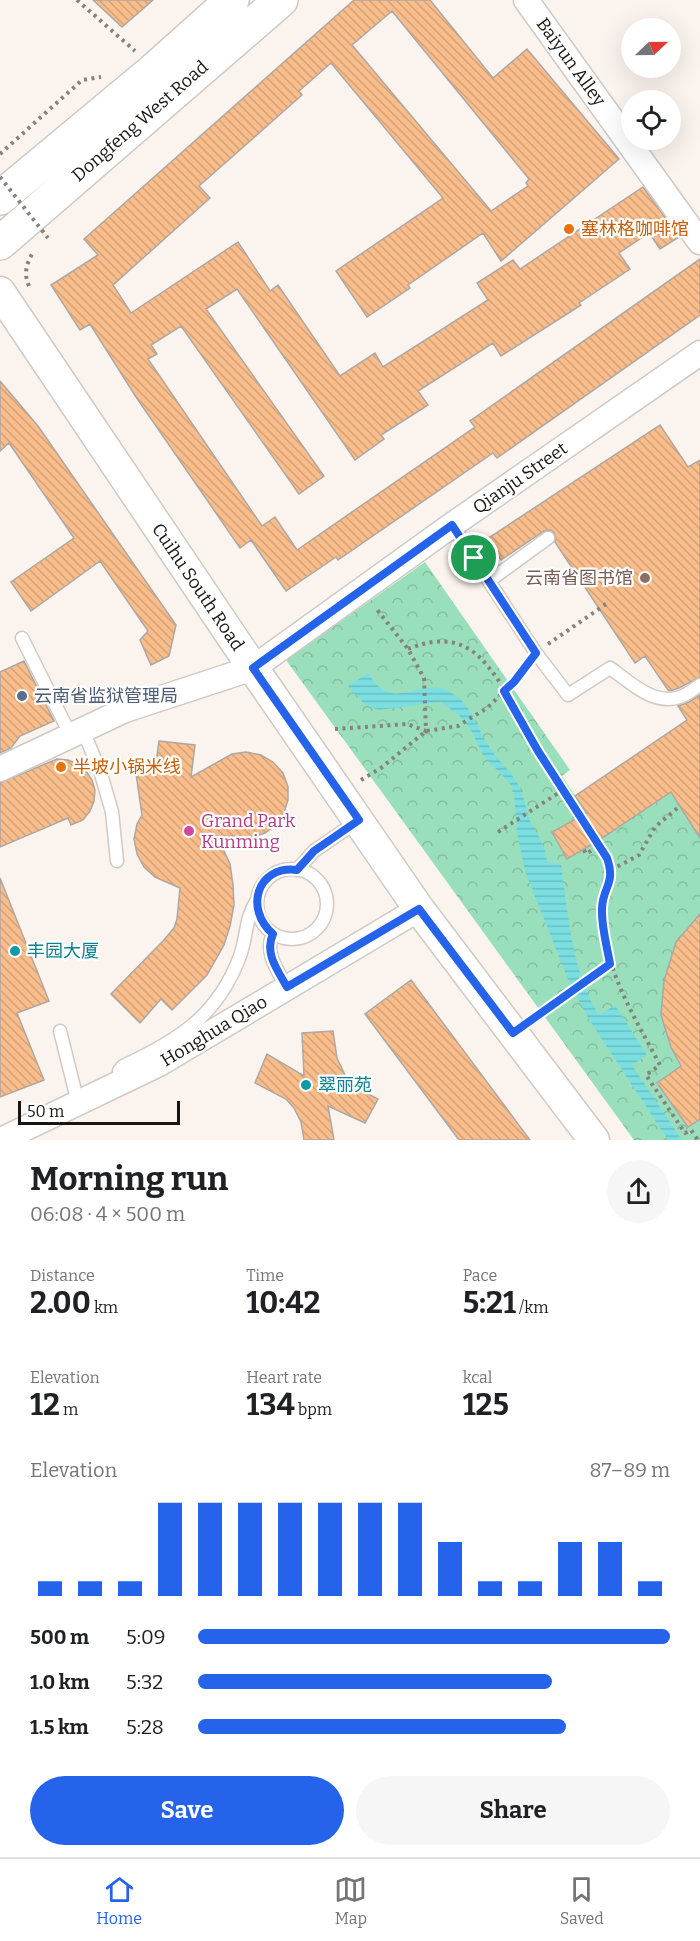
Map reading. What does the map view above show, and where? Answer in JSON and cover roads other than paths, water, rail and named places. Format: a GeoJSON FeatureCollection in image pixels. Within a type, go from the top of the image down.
{"type":"FeatureCollection","features":[{"type":"Feature","properties":{"kind":"main road","name":"Dongfeng West Road"},"geometry":{"type":"LineString","coordinates":[[0,198],[155,69],[232,0]]}},
{"type":"Feature","properties":{"kind":"main road","name":"Dongfeng West Road"},"geometry":{"type":"LineString","coordinates":[[0,243],[281,0]]}},
{"type":"Feature","properties":{"kind":"street","name":"Baiyun Alley"},"geometry":{"type":"LineString","coordinates":[[526,0],[700,242]]}},
{"type":"Feature","properties":{"kind":"street","name":"Cuihu South Road"},"geometry":{"type":"LineString","coordinates":[[0,292],[253,668],[419,909],[594,1140]]}},
{"type":"Feature","properties":{"kind":"street","name":"Qianju Street"},"geometry":{"type":"LineString","coordinates":[[0,769],[125,710],[253,668],[452,525],[700,353]]}},
{"type":"Feature","properties":{"kind":"street","name":"Honghua Qiao"},"geometry":{"type":"LineString","coordinates":[[1,1140],[159,1064],[419,909]]}},
{"type":"Feature","properties":{"kind":"lane"},"geometry":{"type":"LineString","coordinates":[[452,525],[536,653],[568,695],[610,668],[651,697],[668,700],[682,697],[700,685]]}},
{"type":"Feature","properties":{"kind":"lane"},"geometry":{"type":"LineString","coordinates":[[489,581],[548,538]]}},
{"type":"Feature","properties":{"kind":"lane"},"geometry":{"type":"LineString","coordinates":[[22,638],[101,774],[112,812],[117,861]]}},
{"type":"Feature","properties":{"kind":"lane"},"geometry":{"type":"LineString","coordinates":[[297,870],[314,851],[359,820]]}},
{"type":"Feature","properties":{"kind":"lane"},"geometry":{"type":"LineString","coordinates":[[281,870],[297,870],[310,874],[318,881],[323,889],[327,909],[324,919],[311,934],[302,938],[282,939],[273,934],[260,920],[257,910],[259,890],[272,875],[281,870]]}},
{"type":"Feature","properties":{"kind":"lane"},"geometry":{"type":"LineString","coordinates":[[122,1082],[119,1071],[123,1066],[155,1051],[207,1014],[239,959],[245,941],[246,923],[250,910],[257,900]]}},
{"type":"Feature","properties":{"kind":"lane"},"geometry":{"type":"LineString","coordinates":[[273,934],[269,942],[270,952],[287,987]]}},
{"type":"Feature","properties":{"kind":"lane"},"geometry":{"type":"LineString","coordinates":[[60,1031],[78,1103]]}},
{"type":"Feature","properties":{"kind":"water"},"geometry":{"type":"Polygon","coordinates":[[[368,673],[377,685],[387,692],[439,688],[450,692],[468,708],[490,748],[518,784],[531,823],[544,847],[547,861],[561,865],[572,942],[590,998],[599,1015],[615,1005],[647,1055],[632,1065],[682,1140],[668,1140],[590,1021],[569,982],[525,871],[517,833],[512,786],[483,755],[471,730],[458,714],[440,702],[379,710],[365,705],[348,686],[368,673]]]}},
{"type":"Feature","properties":{"kind":"place","name":"塞林格咖啡馆"},"geometry":{"type":"Point","coordinates":[569,229]}},
{"type":"Feature","properties":{"kind":"place","name":"云南省图书馆"},"geometry":{"type":"Point","coordinates":[645,578]}},
{"type":"Feature","properties":{"kind":"place","name":"云南省监狱管理局"},"geometry":{"type":"Point","coordinates":[22,696]}},
{"type":"Feature","properties":{"kind":"place","name":"半坡小锅米线"},"geometry":{"type":"Point","coordinates":[61,767]}},
{"type":"Feature","properties":{"kind":"place","name":"Grand Park Kunming"},"geometry":{"type":"Point","coordinates":[189,831]}},
{"type":"Feature","properties":{"kind":"place","name":"丰园大厦"},"geometry":{"type":"Point","coordinates":[15,951]}},
{"type":"Feature","properties":{"kind":"place","name":"翠丽苑"},"geometry":{"type":"Point","coordinates":[306,1085]}}]}
